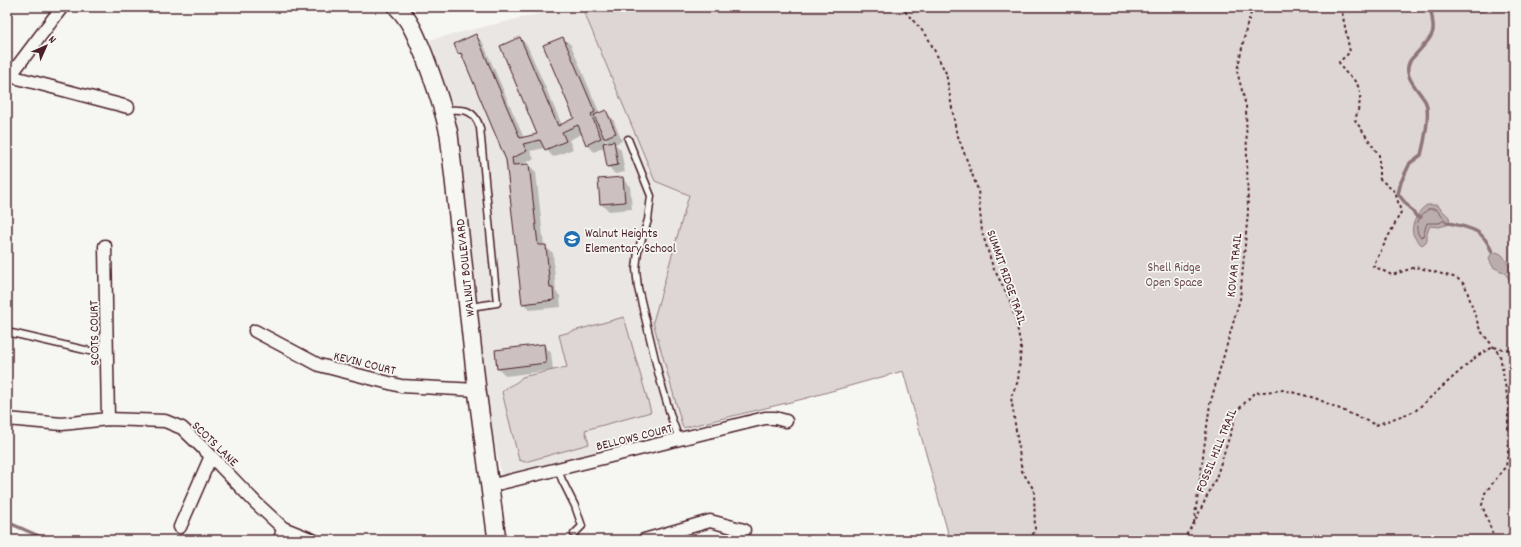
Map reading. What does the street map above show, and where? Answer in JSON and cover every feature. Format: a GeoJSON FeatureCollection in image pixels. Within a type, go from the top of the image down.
{"type":"FeatureCollection","features":[{"type":"Feature","properties":{"kind":"street"},"geometry":{"type":"LineString","coordinates":[[62,7],[8,78],[128,107]]}},
{"type":"Feature","properties":{"kind":"street","name":"WALNUT BOULEVARD"},"geometry":{"type":"LineString","coordinates":[[398,7],[406,16],[414,31],[444,110],[449,134],[477,390],[497,540]]}},
{"type":"Feature","properties":{"kind":"street","name":"SCOTS COURT"},"geometry":{"type":"LineString","coordinates":[[105,246],[108,418]]}},
{"type":"Feature","properties":{"kind":"street","name":"KEVIN COURT"},"geometry":{"type":"LineString","coordinates":[[255,331],[319,365],[401,386],[477,390]]}},
{"type":"Feature","properties":{"kind":"street","name":"SCOTS LANE"},"geometry":{"type":"LineString","coordinates":[[7,419],[62,424],[108,418],[165,421],[182,428],[211,456],[256,503],[282,534],[313,540]]}},
{"type":"Feature","properties":{"kind":"street","name":"BELLOWS COURT"},"geometry":{"type":"LineString","coordinates":[[489,486],[765,418],[775,418],[786,422]]}},
{"type":"Feature","properties":{"kind":"street"},"geometry":{"type":"LineString","coordinates":[[180,527],[211,456]]}},
{"type":"Feature","properties":{"kind":"street"},"geometry":{"type":"LineString","coordinates":[[644,540],[710,521],[744,530]]}},
{"type":"Feature","properties":{"kind":"lane"},"geometry":{"type":"LineString","coordinates":[[444,110],[460,109],[469,112],[477,118],[480,128],[497,303],[468,307]]}},
{"type":"Feature","properties":{"kind":"lane"},"geometry":{"type":"LineString","coordinates":[[628,139],[651,196],[648,220],[638,251],[636,269],[638,288],[661,383],[679,439]]}},
{"type":"Feature","properties":{"kind":"lane"},"geometry":{"type":"LineString","coordinates":[[7,332],[107,355]]}},
{"type":"Feature","properties":{"kind":"lane"},"geometry":{"type":"LineString","coordinates":[[558,469],[575,506],[582,526],[574,534]]}},
{"type":"Feature","properties":{"kind":"path","name":"SUMMIT RIDGE TRAIL"},"geometry":{"type":"LineString","coordinates":[[901,7],[927,36],[946,73],[956,131],[978,190],[982,232],[993,267],[1009,298],[1016,321],[1021,347],[1018,382],[1011,397],[1022,472],[1034,490],[1035,531],[1029,540]]}},
{"type":"Feature","properties":{"kind":"path","name":"KOVAR TRAIL"},"geometry":{"type":"LineString","coordinates":[[1194,522],[1210,404],[1240,299],[1248,212],[1246,106],[1237,71],[1246,24],[1252,7]]}},
{"type":"Feature","properties":{"kind":"path"},"geometry":{"type":"LineString","coordinates":[[1341,7],[1350,52],[1339,62],[1342,69],[1358,86],[1360,100],[1354,120],[1379,155],[1379,178],[1394,192],[1401,212],[1373,266],[1392,275],[1416,268],[1457,278],[1465,285],[1480,330],[1500,355],[1508,401],[1509,427],[1506,466],[1485,493],[1482,505],[1495,540]]}},
{"type":"Feature","properties":{"kind":"path","name":"FOSSIL HILL TRAIL"},"geometry":{"type":"LineString","coordinates":[[1182,540],[1194,522],[1216,478],[1238,410],[1254,393],[1284,390],[1315,398],[1376,425],[1415,410],[1477,356],[1494,347]]}},
{"type":"Feature","properties":{"kind":"path"},"geometry":{"type":"LineString","coordinates":[[1494,347],[1514,351]]}},
{"type":"Feature","properties":{"kind":"shaded area","name":"Walnut Heights Elementary School"},"geometry":{"type":"Polygon","coordinates":[[[567,7],[582,7],[655,181],[689,195],[653,322],[683,428],[502,478],[484,385],[457,131],[451,101],[429,40],[567,7]]]}},
{"type":"Feature","properties":{"kind":"green space","name":"Shell Ridge Open Space"},"geometry":{"type":"Polygon","coordinates":[[[582,7],[1475,7],[1478,13],[1491,7],[1514,7],[1514,540],[950,540],[903,371],[803,399],[683,428],[653,322],[689,195],[655,181],[582,7]]]}},
{"type":"Feature","properties":{"kind":"green space"},"geometry":{"type":"Polygon","coordinates":[[[624,317],[651,412],[585,430],[589,444],[525,462],[519,460],[502,392],[522,377],[567,367],[559,335],[624,317]]]}},
{"type":"Feature","properties":{"kind":"water"},"geometry":{"type":"Polygon","coordinates":[[[1427,205],[1437,205],[1449,217],[1450,224],[1439,227],[1430,226],[1427,233],[1427,241],[1422,245],[1413,234],[1412,231],[1414,223],[1418,214],[1424,207],[1427,205]]]}},
{"type":"Feature","properties":{"kind":"water"},"geometry":{"type":"Polygon","coordinates":[[[1492,252],[1497,252],[1503,256],[1508,265],[1514,269],[1514,287],[1505,273],[1493,267],[1489,259],[1492,252]]]}},
{"type":"Feature","properties":{"kind":"building"},"geometry":{"type":"Polygon","coordinates":[[[476,34],[520,138],[537,134],[500,46],[520,37],[558,126],[574,118],[543,45],[563,37],[595,112],[591,114],[601,138],[586,145],[578,125],[562,132],[566,141],[545,150],[540,140],[523,144],[527,151],[512,158],[513,165],[529,164],[538,245],[546,245],[550,288],[553,288],[554,300],[522,304],[506,160],[461,53],[458,54],[454,44],[476,34]]]}},
{"type":"Feature","properties":{"kind":"building"},"geometry":{"type":"Polygon","coordinates":[[[606,110],[616,133],[604,138],[594,115],[606,110]]]}},
{"type":"Feature","properties":{"kind":"building"},"geometry":{"type":"Polygon","coordinates":[[[614,141],[618,165],[607,167],[603,143],[614,141]]]}},
{"type":"Feature","properties":{"kind":"building"},"geometry":{"type":"Polygon","coordinates":[[[623,177],[625,202],[600,204],[598,179],[623,177]]]}},
{"type":"Feature","properties":{"kind":"building"},"geometry":{"type":"Polygon","coordinates":[[[544,344],[546,363],[497,369],[495,350],[544,344]]]}},
{"type":"Feature","properties":{"kind":"waterway"},"geometry":{"type":"LineString","coordinates":[[1421,217],[1417,217],[1398,194],[1401,182],[1410,163],[1421,155],[1425,136],[1427,106],[1412,83],[1408,73],[1408,68],[1410,60],[1431,37],[1433,23],[1430,7]]}},
{"type":"Feature","properties":{"kind":"waterway"},"geometry":{"type":"LineString","coordinates":[[1446,222],[1468,228],[1479,233],[1484,238],[1492,252]]}},
{"type":"Feature","properties":{"kind":"waterway"},"geometry":{"type":"LineString","coordinates":[[7,522],[48,540]]}},
{"type":"Feature","properties":{"kind":"place","name":"Walnut Heights Elementary School"},"geometry":{"type":"Point","coordinates":[572,239]}}]}
